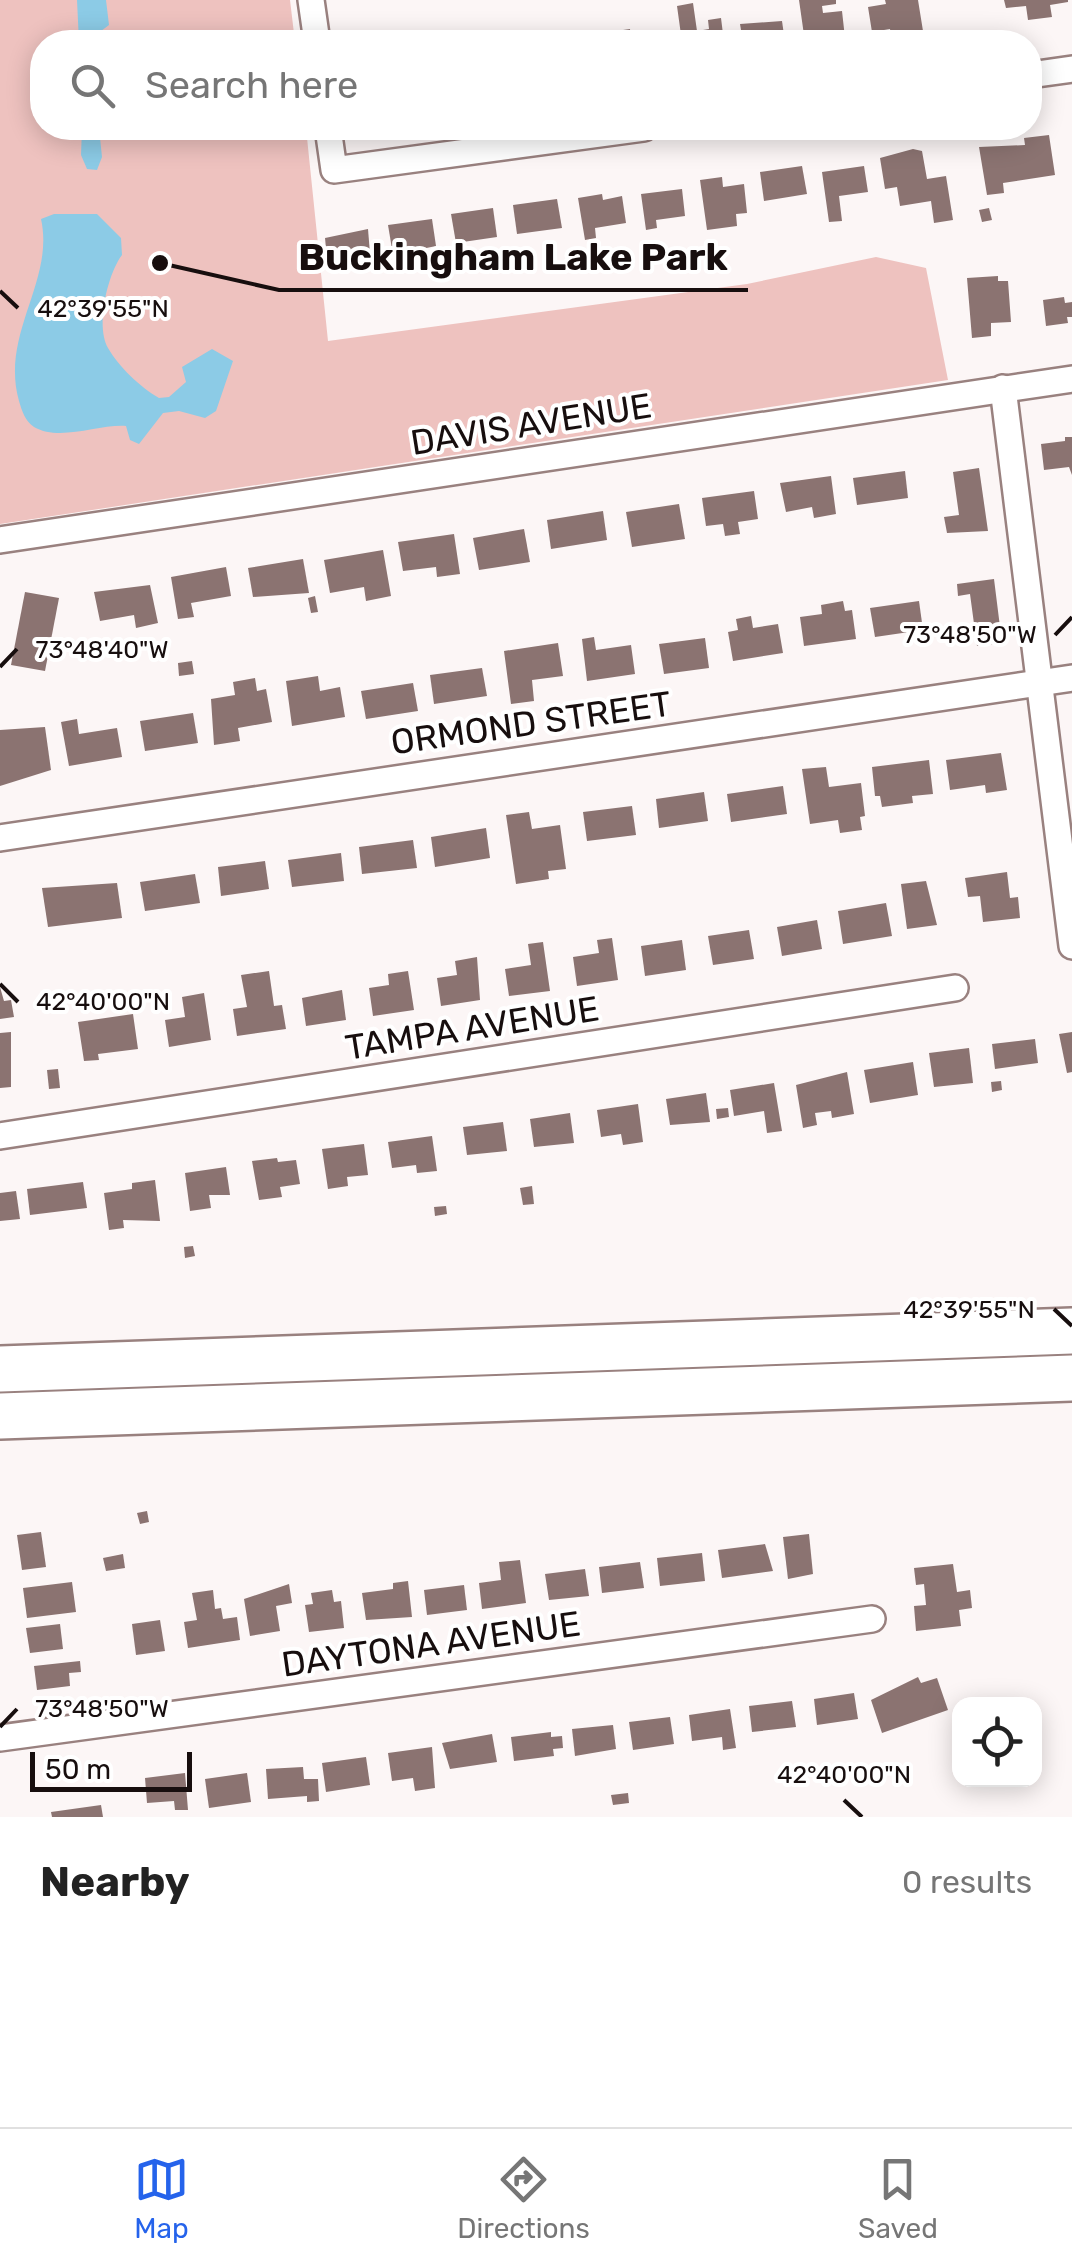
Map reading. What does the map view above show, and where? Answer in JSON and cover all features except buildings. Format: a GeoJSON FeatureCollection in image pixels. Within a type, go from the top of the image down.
{"type":"FeatureCollection","features":[{"type":"Feature","properties":{"kind":"highway"},"geometry":{"type":"LineString","coordinates":[[804,1341],[1072,1309]]}},
{"type":"Feature","properties":{"kind":"highway"},"geometry":{"type":"LineString","coordinates":[[0,1370],[1072,1331]]}},
{"type":"Feature","properties":{"kind":"highway"},"geometry":{"type":"LineString","coordinates":[[0,1416],[1072,1378]]}},
{"type":"Feature","properties":{"kind":"highway"},"geometry":{"type":"LineString","coordinates":[[854,1386],[1072,1398]]}},
{"type":"Feature","properties":{"kind":"street"},"geometry":{"type":"LineString","coordinates":[[311,0],[315,30]]}},
{"type":"Feature","properties":{"kind":"street"},"geometry":{"type":"LineString","coordinates":[[1042,73],[1072,69]]}},
{"type":"Feature","properties":{"kind":"street"},"geometry":{"type":"LineString","coordinates":[[330,140],[334,170],[555,140]]}},
{"type":"Feature","properties":{"kind":"street","name":"DAVIS AVENUE"},"geometry":{"type":"LineString","coordinates":[[0,540],[1072,379]]}},
{"type":"Feature","properties":{"kind":"street"},"geometry":{"type":"LineString","coordinates":[[1003,388],[1072,946]]}},
{"type":"Feature","properties":{"kind":"street","name":"ORMOND STREET"},"geometry":{"type":"LineString","coordinates":[[0,838],[1072,678]]}},
{"type":"Feature","properties":{"kind":"street","name":"TAMPA AVENUE"},"geometry":{"type":"LineString","coordinates":[[0,1136],[955,988]]}},
{"type":"Feature","properties":{"kind":"street","name":"DAYTONA AVENUE"},"geometry":{"type":"LineString","coordinates":[[0,1738],[872,1618]]}},
{"type":"Feature","properties":{"kind":"shaded area"},"geometry":{"type":"Polygon","coordinates":[[[0,0],[290,0],[294,30],[30,30],[30,140],[307,140],[328,341],[747,284],[876,257],[926,268],[948,380],[0,524],[0,0]]]}},
{"type":"Feature","properties":{"kind":"water"},"geometry":{"type":"Polygon","coordinates":[[[77,0],[106,0],[109,25],[102,30],[78,30],[77,0]]]}},
{"type":"Feature","properties":{"kind":"water"},"geometry":{"type":"Polygon","coordinates":[[[82,140],[100,140],[102,157],[97,170],[87,169],[81,155],[82,140]]]}},
{"type":"Feature","properties":{"kind":"water"},"geometry":{"type":"Polygon","coordinates":[[[54,214],[97,214],[121,238],[122,255],[108,287],[103,314],[104,338],[118,362],[137,382],[159,398],[169,397],[186,382],[182,367],[212,349],[233,361],[216,411],[205,418],[179,411],[163,413],[139,444],[130,440],[126,426],[56,433],[28,422],[19,401],[16,353],[41,264],[41,219],[54,214]]]}},
{"type":"Feature","properties":{"kind":"place","name":"Buckingham Lake Park"},"geometry":{"type":"Point","coordinates":[160,263]}}]}
